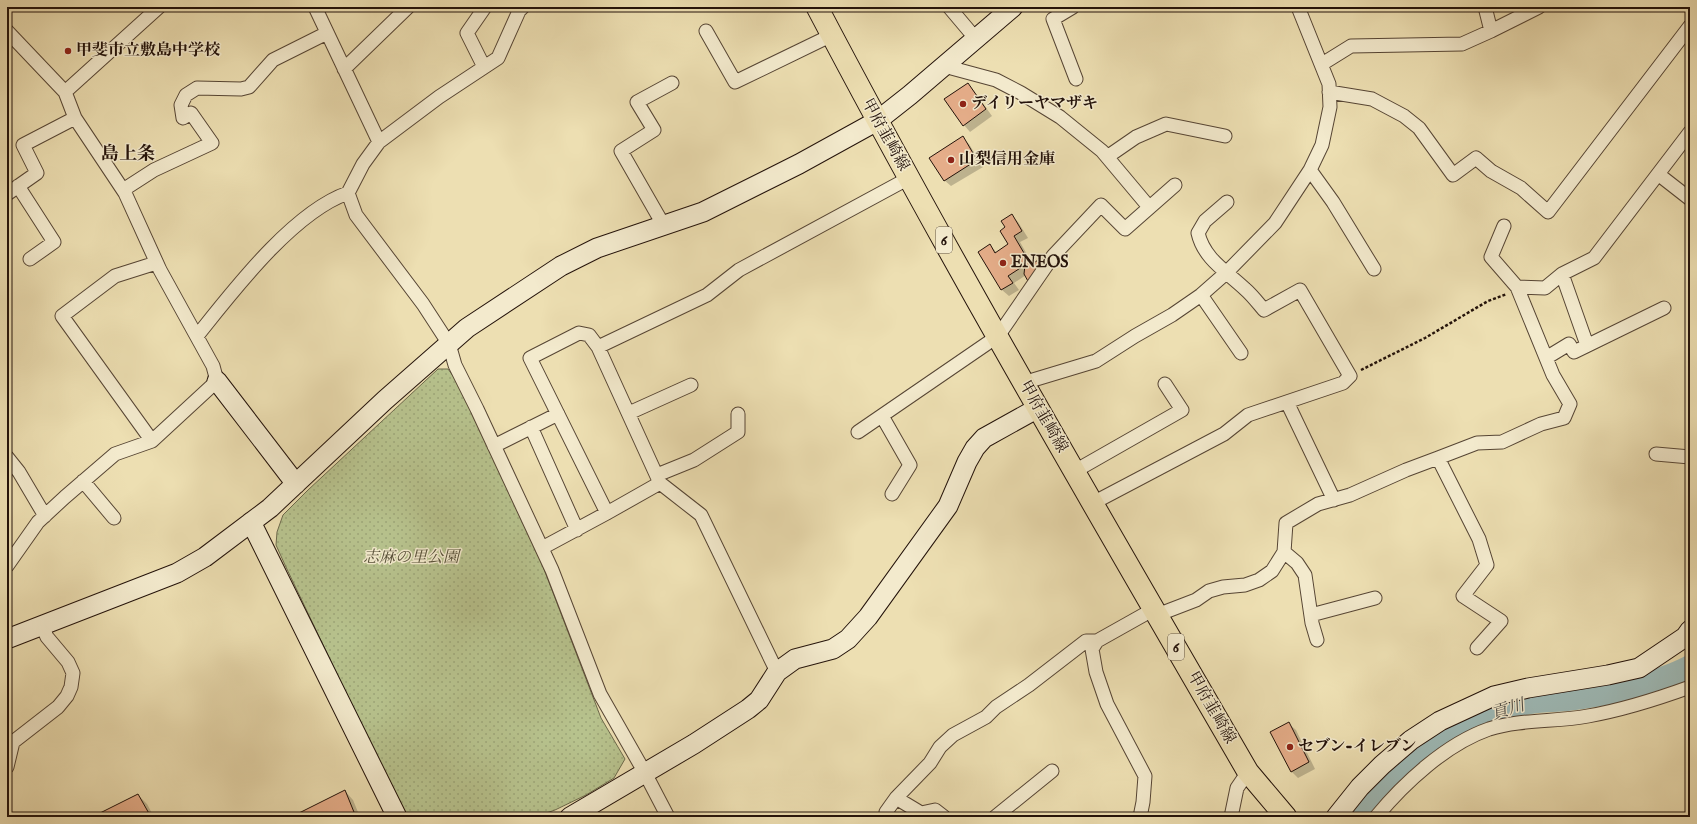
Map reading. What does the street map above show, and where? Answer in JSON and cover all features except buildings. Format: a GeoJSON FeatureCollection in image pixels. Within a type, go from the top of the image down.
{"type":"FeatureCollection","features":[{"type":"Feature","properties":{"kind":"main road","name":"甲府韮崎線"},"geometry":{"type":"LineString","coordinates":[[817,7],[876,121],[1023,383],[1155,612],[1248,772],[1286,817]]}},
{"type":"Feature","properties":{"kind":"street"},"geometry":{"type":"LineString","coordinates":[[65,92],[159,7]]}},
{"type":"Feature","properties":{"kind":"street"},"geometry":{"type":"LineString","coordinates":[[315,7],[379,142]]}},
{"type":"Feature","properties":{"kind":"street"},"geometry":{"type":"LineString","coordinates":[[344,69],[408,7]]}},
{"type":"Feature","properties":{"kind":"street"},"geometry":{"type":"LineString","coordinates":[[484,67],[467,33],[485,7]]}},
{"type":"Feature","properties":{"kind":"street"},"geometry":{"type":"LineString","coordinates":[[197,336],[249,272],[288,233],[329,201],[348,193],[363,164],[379,142],[439,97],[498,58],[519,11],[523,7]]}},
{"type":"Feature","properties":{"kind":"street"},"geometry":{"type":"LineString","coordinates":[[949,7],[976,39]]}},
{"type":"Feature","properties":{"kind":"street"},"geometry":{"type":"LineString","coordinates":[[7,639],[177,573],[205,557],[270,508],[385,400],[467,328],[561,266],[597,248],[710,209],[799,164],[876,121],[944,66],[1013,7]]}},
{"type":"Feature","properties":{"kind":"street"},"geometry":{"type":"LineString","coordinates":[[1073,7],[1053,19],[1076,80]]}},
{"type":"Feature","properties":{"kind":"street"},"geometry":{"type":"LineString","coordinates":[[1023,383],[1096,361],[1172,315],[1201,295],[1226,273],[1275,223],[1310,170],[1322,145],[1330,107],[1329,84],[1298,7]]}},
{"type":"Feature","properties":{"kind":"street"},"geometry":{"type":"LineString","coordinates":[[1485,7],[1491,31]]}},
{"type":"Feature","properties":{"kind":"street"},"geometry":{"type":"LineString","coordinates":[[1322,64],[1350,46],[1462,44],[1539,7]]}},
{"type":"Feature","properties":{"kind":"street"},"geometry":{"type":"LineString","coordinates":[[1329,92],[1372,99],[1404,116],[1419,128],[1453,176],[1476,158],[1491,171],[1521,188],[1548,212],[1689,28]]}},
{"type":"Feature","properties":{"kind":"street"},"geometry":{"type":"LineString","coordinates":[[706,31],[735,82],[832,35]]}},
{"type":"Feature","properties":{"kind":"street"},"geometry":{"type":"LineString","coordinates":[[123,190],[154,170],[212,144],[191,113],[183,118],[181,105],[186,95],[197,88],[241,89],[249,87],[273,60],[327,33]]}},
{"type":"Feature","properties":{"kind":"street"},"geometry":{"type":"LineString","coordinates":[[8,35],[65,92],[75,118],[123,190],[156,263],[213,366],[217,381],[296,484]]}},
{"type":"Feature","properties":{"kind":"street"},"geometry":{"type":"LineString","coordinates":[[944,66],[996,80],[1021,93],[1060,117],[1107,157],[1149,207]]}},
{"type":"Feature","properties":{"kind":"street"},"geometry":{"type":"LineString","coordinates":[[664,226],[621,151],[654,130],[637,102],[672,83]]}},
{"type":"Feature","properties":{"kind":"street"},"geometry":{"type":"LineString","coordinates":[[7,194],[37,174],[22,145],[75,118]]}},
{"type":"Feature","properties":{"kind":"street"},"geometry":{"type":"LineString","coordinates":[[1107,157],[1136,137],[1166,124],[1225,136]]}},
{"type":"Feature","properties":{"kind":"street"},"geometry":{"type":"LineString","coordinates":[[1517,287],[1545,288],[1562,274],[1594,258],[1690,132]]}},
{"type":"Feature","properties":{"kind":"street"},"geometry":{"type":"LineString","coordinates":[[1310,170],[1333,202],[1374,269]]}},
{"type":"Feature","properties":{"kind":"street"},"geometry":{"type":"LineString","coordinates":[[1658,174],[1690,199]]}},
{"type":"Feature","properties":{"kind":"street"},"geometry":{"type":"LineString","coordinates":[[598,347],[707,295],[739,270],[909,178]]}},
{"type":"Feature","properties":{"kind":"street"},"geometry":{"type":"LineString","coordinates":[[858,432],[998,336],[1053,256],[1101,205],[1125,229],[1175,185]]}},
{"type":"Feature","properties":{"kind":"street"},"geometry":{"type":"LineString","coordinates":[[18,186],[54,242],[30,259]]}},
{"type":"Feature","properties":{"kind":"street"},"geometry":{"type":"LineString","coordinates":[[348,193],[356,215],[423,304],[449,344],[455,365],[552,570],[600,694],[646,773],[668,817]]}},
{"type":"Feature","properties":{"kind":"street"},"geometry":{"type":"LineString","coordinates":[[1093,503],[1224,434],[1248,415],[1343,382],[1350,376],[1300,290],[1264,310],[1246,290],[1210,258],[1200,242],[1198,233],[1205,221],[1227,202]]}},
{"type":"Feature","properties":{"kind":"street"},"geometry":{"type":"LineString","coordinates":[[886,817],[886,812],[896,798],[930,763],[940,747],[953,735],[986,717],[996,707],[1029,685],[1086,641],[1097,641],[1155,612],[1196,600],[1209,591],[1245,586],[1259,580],[1272,571],[1284,552],[1286,523],[1318,504],[1350,495],[1406,470],[1477,443],[1502,442],[1541,424],[1564,418],[1570,404],[1553,375],[1517,287],[1491,257],[1504,226]]}},
{"type":"Feature","properties":{"kind":"street"},"geometry":{"type":"LineString","coordinates":[[152,441],[62,316],[115,276],[156,263]]}},
{"type":"Feature","properties":{"kind":"street"},"geometry":{"type":"LineString","coordinates":[[1562,274],[1587,345]]}},
{"type":"Feature","properties":{"kind":"street"},"geometry":{"type":"LineString","coordinates":[[1201,295],[1241,353]]}},
{"type":"Feature","properties":{"kind":"street"},"geometry":{"type":"LineString","coordinates":[[1546,358],[1569,344],[1574,352],[1664,308]]}},
{"type":"Feature","properties":{"kind":"street"},"geometry":{"type":"LineString","coordinates":[[608,514],[530,358],[579,333],[589,335],[598,347],[659,479],[701,515],[777,672]]}},
{"type":"Feature","properties":{"kind":"street"},"geometry":{"type":"LineString","coordinates":[[7,566],[38,522],[83,481],[115,454],[152,441],[217,381]]}},
{"type":"Feature","properties":{"kind":"street"},"geometry":{"type":"LineString","coordinates":[[1075,471],[1182,410],[1165,384]]}},
{"type":"Feature","properties":{"kind":"street"},"geometry":{"type":"LineString","coordinates":[[629,413],[691,385]]}},
{"type":"Feature","properties":{"kind":"street"},"geometry":{"type":"LineString","coordinates":[[1287,402],[1334,500]]}},
{"type":"Feature","properties":{"kind":"street"},"geometry":{"type":"LineString","coordinates":[[570,817],[694,744],[748,709],[760,700],[777,672],[795,659],[833,649],[848,639],[868,617],[948,506],[967,462],[975,448],[984,438],[1038,408]]}},
{"type":"Feature","properties":{"kind":"street"},"geometry":{"type":"LineString","coordinates":[[494,446],[558,414]]}},
{"type":"Feature","properties":{"kind":"street"},"geometry":{"type":"LineString","coordinates":[[542,548],[608,514],[659,479],[694,460],[738,432],[738,414]]}},
{"type":"Feature","properties":{"kind":"street"},"geometry":{"type":"LineString","coordinates":[[882,416],[910,465],[892,494]]}},
{"type":"Feature","properties":{"kind":"street"},"geometry":{"type":"LineString","coordinates":[[530,427],[577,530]]}},
{"type":"Feature","properties":{"kind":"street"},"geometry":{"type":"LineString","coordinates":[[1656,454],[1690,457]]}},
{"type":"Feature","properties":{"kind":"street"},"geometry":{"type":"LineString","coordinates":[[7,457],[19,472],[45,516]]}},
{"type":"Feature","properties":{"kind":"street"},"geometry":{"type":"LineString","coordinates":[[1438,458],[1479,539],[1487,565],[1463,596],[1501,621],[1477,648]]}},
{"type":"Feature","properties":{"kind":"street"},"geometry":{"type":"LineString","coordinates":[[83,481],[114,518]]}},
{"type":"Feature","properties":{"kind":"street"},"geometry":{"type":"LineString","coordinates":[[251,522],[397,817]]}},
{"type":"Feature","properties":{"kind":"street"},"geometry":{"type":"LineString","coordinates":[[1284,552],[1298,564],[1305,575],[1311,615],[1317,640]]}},
{"type":"Feature","properties":{"kind":"street"},"geometry":{"type":"LineString","coordinates":[[1311,615],[1375,598]]}},
{"type":"Feature","properties":{"kind":"street"},"geometry":{"type":"LineString","coordinates":[[7,767],[13,742],[58,707],[67,696],[71,687],[73,673],[68,662],[47,637],[42,626]]}},
{"type":"Feature","properties":{"kind":"street"},"geometry":{"type":"LineString","coordinates":[[1336,817],[1360,787],[1382,765],[1411,740],[1440,721],[1494,696],[1528,688],[1608,675],[1639,668],[1685,637],[1690,630]]}},
{"type":"Feature","properties":{"kind":"street"},"geometry":{"type":"LineString","coordinates":[[1097,641],[1092,649],[1096,672],[1107,704],[1145,776],[1140,817]]}},
{"type":"Feature","properties":{"kind":"street"},"geometry":{"type":"LineString","coordinates":[[1376,817],[1393,796],[1412,778],[1455,747],[1489,730],[1511,724],[1588,716],[1621,708],[1690,687]]}},
{"type":"Feature","properties":{"kind":"street"},"geometry":{"type":"LineString","coordinates":[[995,817],[1052,771]]}},
{"type":"Feature","properties":{"kind":"street"},"geometry":{"type":"LineString","coordinates":[[1231,817],[1237,788],[1248,772]]}},
{"type":"Feature","properties":{"kind":"street"},"geometry":{"type":"LineString","coordinates":[[896,798],[921,812],[935,810],[944,817]]}},
{"type":"Feature","properties":{"kind":"path"},"geometry":{"type":"LineString","coordinates":[[1350,376],[1426,338],[1488,301],[1505,295],[1517,287]]}},
{"type":"Feature","properties":{"kind":"green space","name":"志麻の里公園"},"geometry":{"type":"Polygon","coordinates":[[[438,369],[448,369],[456,380],[484,436],[542,564],[601,718],[625,759],[614,778],[586,795],[555,810],[535,817],[407,817],[397,800],[276,545],[277,532],[283,515],[438,369]]]}},
{"type":"Feature","properties":{"kind":"waterway","name":"貢川"},"geometry":{"type":"LineString","coordinates":[[1360,817],[1380,787],[1399,768],[1433,742],[1471,722],[1524,703],[1582,697],[1614,692],[1647,684],[1690,667]]}},
{"type":"Feature","properties":{"kind":"place","name":"甲斐市立敷島中学校"},"geometry":{"type":"Point","coordinates":[68,51]}},
{"type":"Feature","properties":{"kind":"place","name":"デイリーヤマザキ"},"geometry":{"type":"Point","coordinates":[963,104]}},
{"type":"Feature","properties":{"kind":"place","name":"山梨信用金庫"},"geometry":{"type":"Point","coordinates":[951,160]}},
{"type":"Feature","properties":{"kind":"place","name":"ENEOS"},"geometry":{"type":"Point","coordinates":[1003,263]}},
{"type":"Feature","properties":{"kind":"place","name":"セブン-イレブン"},"geometry":{"type":"Point","coordinates":[1290,747]}},
{"type":"Feature","properties":{"kind":"district","name":"島上条"},"geometry":{"type":"Point","coordinates":[128,154]}}]}
